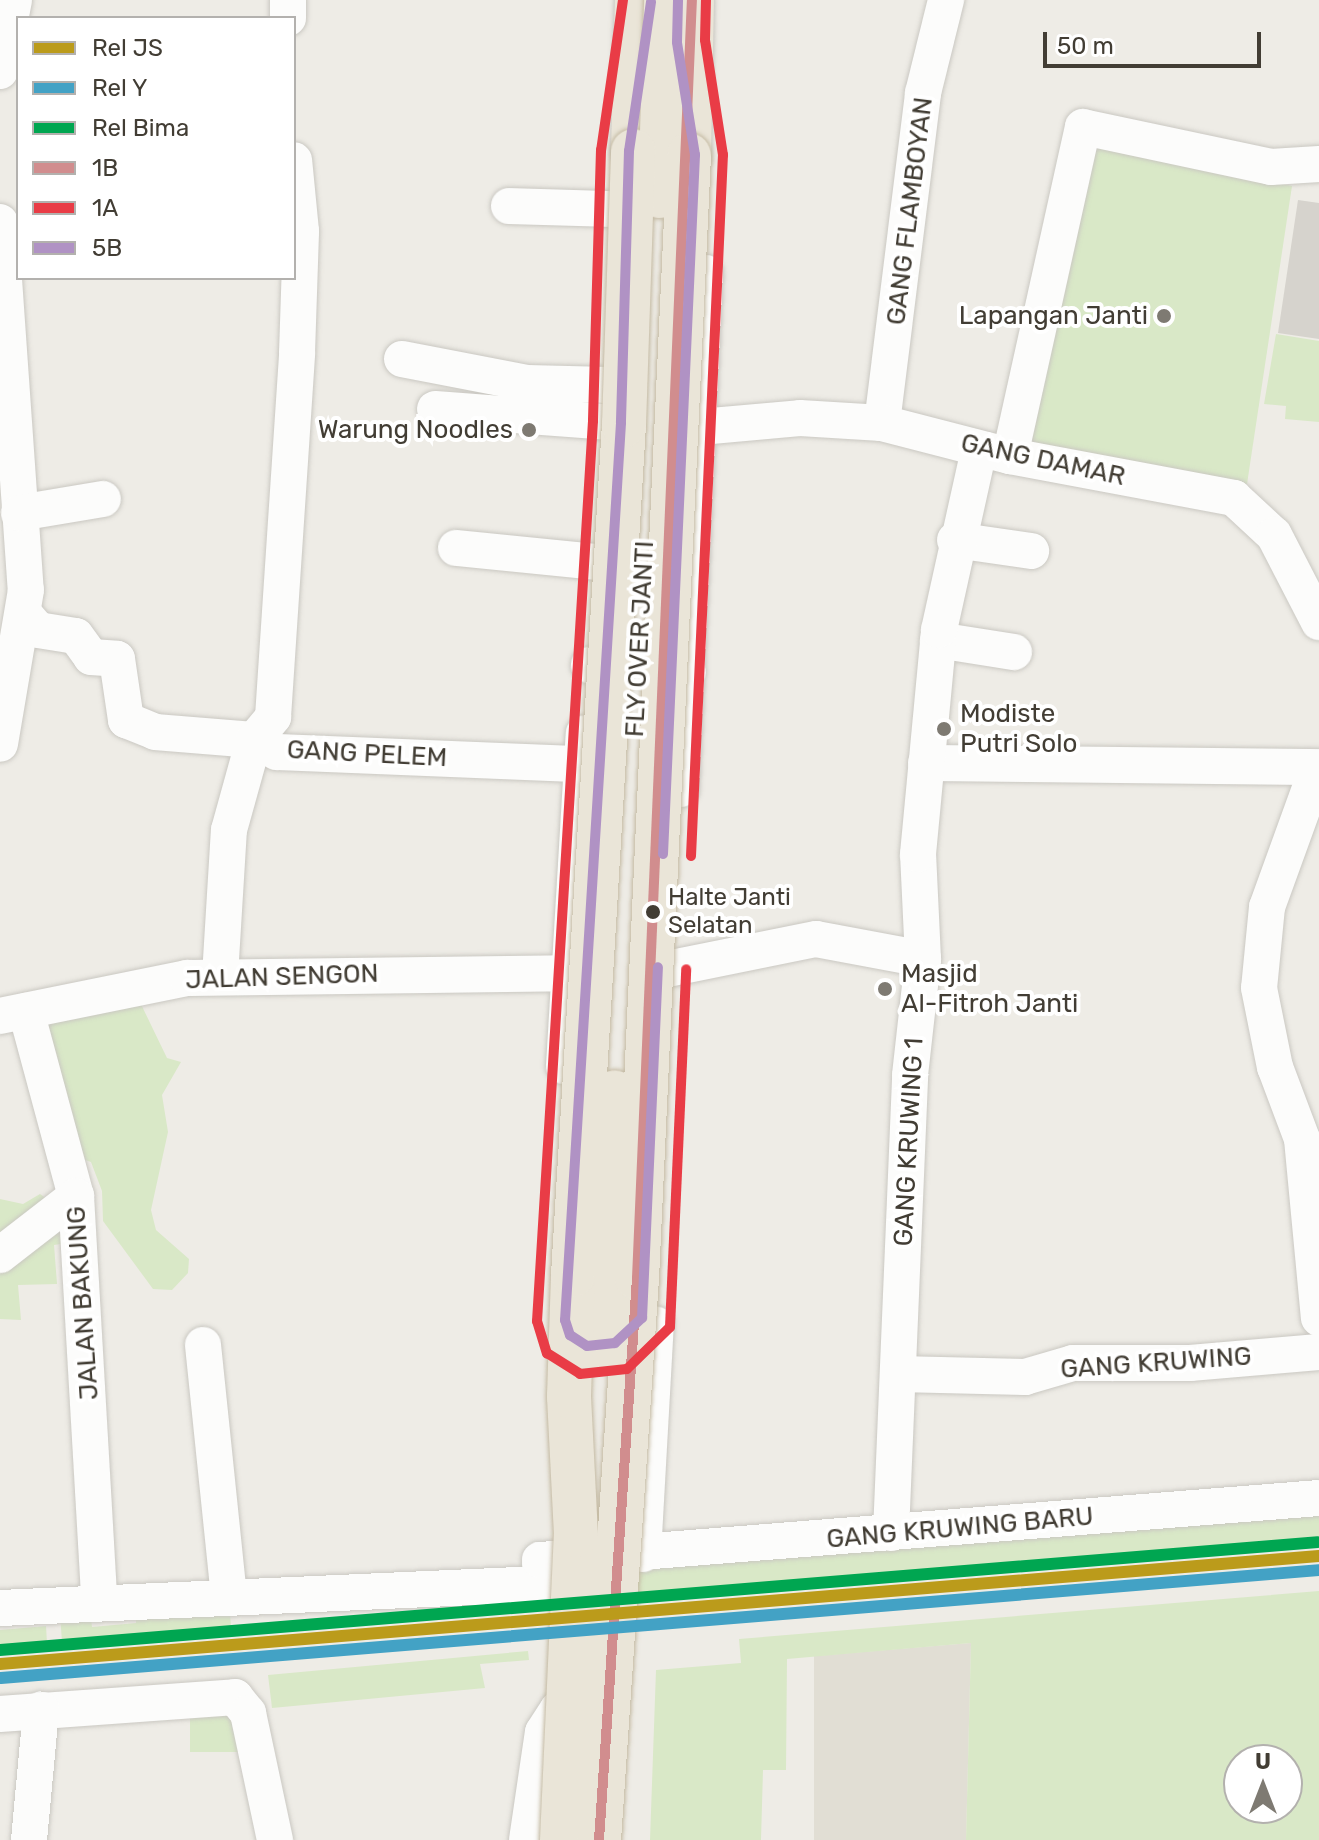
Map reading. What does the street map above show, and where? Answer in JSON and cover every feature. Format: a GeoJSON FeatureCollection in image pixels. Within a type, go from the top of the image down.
{"type":"FeatureCollection","features":[{"type":"Feature","properties":{"kind":"highway"},"geometry":{"type":"LineString","coordinates":[[562,1840],[586,1550],[569,1396],[573,1275],[624,425],[637,0]]}},
{"type":"Feature","properties":{"kind":"highway","name":"FLY OVER JANTI"},"geometry":{"type":"LineString","coordinates":[[586,1550],[605,1277],[652,426],[666,0]]}},
{"type":"Feature","properties":{"kind":"highway"},"geometry":{"type":"LineString","coordinates":[[599,1840],[615,1533],[637,1278],[689,155],[691,20]]}},
{"type":"Feature","properties":{"kind":"street"},"geometry":{"type":"LineString","coordinates":[[0,71],[14,0]]}},
{"type":"Feature","properties":{"kind":"street","name":"GANG FLAMBOYAN"},"geometry":{"type":"LineString","coordinates":[[882,423],[923,93],[946,0]]}},
{"type":"Feature","properties":{"kind":"street"},"geometry":{"type":"LineString","coordinates":[[643,1554],[700,427],[709,154],[691,20]]}},
{"type":"Feature","properties":{"kind":"street"},"geometry":{"type":"LineString","coordinates":[[586,1550],[551,1322],[582,764],[607,422],[615,150],[636,43]]}},
{"type":"Feature","properties":{"kind":"street","name":"GANG KRUWING 1"},"geometry":{"type":"LineString","coordinates":[[891,1533],[910,1075],[923,959],[918,854],[938,640],[955,540],[995,452],[1083,127],[1271,167],[1319,164]]}},
{"type":"Feature","properties":{"kind":"street"},"geometry":{"type":"LineString","coordinates":[[220,976],[229,830],[254,740],[273,717],[297,337],[301,231],[296,180]]}},
{"type":"Feature","properties":{"kind":"street"},"geometry":{"type":"LineString","coordinates":[[509,206],[613,209]]}},
{"type":"Feature","properties":{"kind":"street"},"geometry":{"type":"LineString","coordinates":[[0,222],[26,616],[0,744]]}},
{"type":"Feature","properties":{"kind":"street"},"geometry":{"type":"LineString","coordinates":[[402,359],[527,383],[609,385]]}},
{"type":"Feature","properties":{"kind":"street"},"geometry":{"type":"LineString","coordinates":[[435,409],[607,422]]}},
{"type":"Feature","properties":{"kind":"street","name":"GANG DAMAR"},"geometry":{"type":"LineString","coordinates":[[700,427],[800,418],[882,423],[995,452],[1234,498],[1274,535],[1319,622]]}},
{"type":"Feature","properties":{"kind":"street"},"geometry":{"type":"LineString","coordinates":[[19,513],[103,499]]}},
{"type":"Feature","properties":{"kind":"street"},"geometry":{"type":"LineString","coordinates":[[955,540],[1031,551]]}},
{"type":"Feature","properties":{"kind":"street"},"geometry":{"type":"LineString","coordinates":[[456,548],[597,562]]}},
{"type":"Feature","properties":{"kind":"street","name":"GANG PELEM"},"geometry":{"type":"LineString","coordinates":[[26,616],[38,630],[76,636],[91,657],[117,659],[126,720],[155,732],[254,740],[277,752],[582,764]]}},
{"type":"Feature","properties":{"kind":"street"},"geometry":{"type":"LineString","coordinates":[[938,640],[1014,652]]}},
{"type":"Feature","properties":{"kind":"street"},"geometry":{"type":"LineString","coordinates":[[589,665],[688,672]]}},
{"type":"Feature","properties":{"kind":"street"},"geometry":{"type":"LineString","coordinates":[[926,763],[1318,768],[1267,907],[1259,988],[1275,1067],[1302,1139],[1314,1190],[1319,1318]]}},
{"type":"Feature","properties":{"kind":"street"},"geometry":{"type":"LineString","coordinates":[[672,968],[816,939],[923,959]]}},
{"type":"Feature","properties":{"kind":"street","name":"JALAN SENGON"},"geometry":{"type":"LineString","coordinates":[[13,1014],[220,976],[569,973]]}},
{"type":"Feature","properties":{"kind":"street","name":"JALAN BAKUNG"},"geometry":{"type":"LineString","coordinates":[[13,1014],[76,1196],[99,1600]]}},
{"type":"Feature","properties":{"kind":"street"},"geometry":{"type":"LineString","coordinates":[[0,1255],[76,1196]]}},
{"type":"Feature","properties":{"kind":"street"},"geometry":{"type":"LineString","coordinates":[[551,1322],[568,1354],[604,1362],[641,1343],[656,1324]]}},
{"type":"Feature","properties":{"kind":"street"},"geometry":{"type":"LineString","coordinates":[[586,1550],[656,1324]]}},
{"type":"Feature","properties":{"kind":"street"},"geometry":{"type":"LineString","coordinates":[[0,1608],[99,1600],[229,1596],[203,1345]]}},
{"type":"Feature","properties":{"kind":"street","name":"GANG KRUWING"},"geometry":{"type":"LineString","coordinates":[[898,1374],[1025,1377],[1073,1363],[1190,1363],[1319,1352]]}},
{"type":"Feature","properties":{"kind":"street","name":"GANG KRUWING BARU"},"geometry":{"type":"LineString","coordinates":[[229,1596],[541,1584],[540,1560],[586,1550],[643,1554],[1319,1498]]}},
{"type":"Feature","properties":{"kind":"street"},"geometry":{"type":"LineString","coordinates":[[0,1714],[235,1697],[248,1713],[275,1840]]}},
{"type":"Feature","properties":{"kind":"street"},"geometry":{"type":"LineString","coordinates":[[527,1840],[543,1732],[568,1705],[587,1718],[596,1736],[616,1840]]}},
{"type":"Feature","properties":{"kind":"street"},"geometry":{"type":"LineString","coordinates":[[29,1840],[41,1710]]}},
{"type":"Feature","properties":{"kind":"street"},"geometry":{"type":"LineString","coordinates":[[553,1840],[579,1840]]}},
{"type":"Feature","properties":{"kind":"shaded area"},"geometry":{"type":"Polygon","coordinates":[[[971,1643],[966,1840],[814,1840],[814,1656],[971,1643]]]}},
{"type":"Feature","properties":{"kind":"green space","name":"Lapangan Janti"},"geometry":{"type":"Polygon","coordinates":[[[1095,142],[1292,186],[1247,484],[1027,445],[1095,142]]]}},
{"type":"Feature","properties":{"kind":"green space"},"geometry":{"type":"Polygon","coordinates":[[[1276,334],[1319,341],[1319,422],[1285,419],[1286,406],[1264,404],[1276,334]]]}},
{"type":"Feature","properties":{"kind":"green space"},"geometry":{"type":"Polygon","coordinates":[[[138,998],[167,1058],[181,1062],[162,1095],[168,1132],[151,1210],[156,1230],[189,1259],[188,1273],[172,1290],[153,1289],[103,1221],[102,1191],[91,1162],[79,1158],[37,1017],[138,998]]]}},
{"type":"Feature","properties":{"kind":"green space"},"geometry":{"type":"Polygon","coordinates":[[[40,1194],[71,1216],[73,1242],[54,1245],[57,1284],[18,1285],[21,1320],[0,1319],[0,1199],[23,1204],[40,1194]]]}},
{"type":"Feature","properties":{"kind":"green space"},"geometry":{"type":"Polygon","coordinates":[[[1319,1514],[1319,1542],[636,1598],[634,1570],[1319,1514]]]}},
{"type":"Feature","properties":{"kind":"green space"},"geometry":{"type":"Polygon","coordinates":[[[1319,1591],[1319,1840],[966,1840],[971,1643],[787,1659],[786,1770],[763,1770],[761,1840],[650,1840],[656,1670],[741,1663],[739,1639],[1319,1591]]]}},
{"type":"Feature","properties":{"kind":"green space"},"geometry":{"type":"Polygon","coordinates":[[[229,1601],[231,1627],[62,1642],[60,1614],[90,1611],[92,1627],[136,1623],[136,1608],[229,1601]]]}},
{"type":"Feature","properties":{"kind":"green space"},"geometry":{"type":"Polygon","coordinates":[[[46,1626],[47,1643],[0,1647],[0,1630],[46,1626]]]}},
{"type":"Feature","properties":{"kind":"green space"},"geometry":{"type":"Polygon","coordinates":[[[528,1651],[529,1660],[480,1664],[485,1688],[272,1708],[268,1675],[528,1651]]]}},
{"type":"Feature","properties":{"kind":"green space"},"geometry":{"type":"Polygon","coordinates":[[[236,1707],[246,1752],[190,1752],[190,1709],[236,1707]]]}},
{"type":"Feature","properties":{"kind":"building"},"geometry":{"type":"Polygon","coordinates":[[[1298,200],[1319,203],[1319,339],[1278,333],[1298,200]]]}},
{"type":"Feature","properties":{"kind":"rail line","name":"Bima"},"geometry":{"type":"LineString","coordinates":[[0,1650],[1318,1542]]}},
{"type":"Feature","properties":{"kind":"rail line","name":"JS"},"geometry":{"type":"LineString","coordinates":[[0,1664],[1319,1556]]}},
{"type":"Feature","properties":{"kind":"rail line","name":"Y"},"geometry":{"type":"LineString","coordinates":[[1,1678],[1319,1570]]}},
{"type":"Feature","properties":{"kind":"transit line","name":"1A"},"geometry":{"type":"LineString","coordinates":[[623,0],[601,150],[593,421],[537,1321],[547,1353],[580,1374],[627,1369],[670,1327],[686,969]]}},
{"type":"Feature","properties":{"kind":"transit line","name":"5B"},"geometry":{"type":"LineString","coordinates":[[663,854],[695,155],[677,42],[678,0]]}},
{"type":"Feature","properties":{"kind":"transit line","name":"1B"},"geometry":{"type":"LineString","coordinates":[[599,1840],[637,1278],[692,0]]}},
{"type":"Feature","properties":{"kind":"transit line","name":"1A"},"geometry":{"type":"LineString","coordinates":[[691,856],[723,155],[705,40],[706,0]]}},
{"type":"Feature","properties":{"kind":"transit line","name":"5B"},"geometry":{"type":"LineString","coordinates":[[651,2],[629,151],[621,423],[565,1320],[570,1335],[587,1346],[615,1343],[642,1318],[658,967]]}},
{"type":"Feature","properties":{"kind":"place","name":"Lapangan Janti"},"geometry":{"type":"Point","coordinates":[1164,316]}},
{"type":"Feature","properties":{"kind":"place","name":"Warung Noodles"},"geometry":{"type":"Point","coordinates":[529,430]}},
{"type":"Feature","properties":{"kind":"place","name":"Modiste Putri Solo"},"geometry":{"type":"Point","coordinates":[944,729]}},
{"type":"Feature","properties":{"kind":"place","name":"Halte Janti Selatan"},"geometry":{"type":"Point","coordinates":[653,912]}},
{"type":"Feature","properties":{"kind":"place","name":"Masjid Al-Fitroh Janti"},"geometry":{"type":"Point","coordinates":[885,989]}}]}
